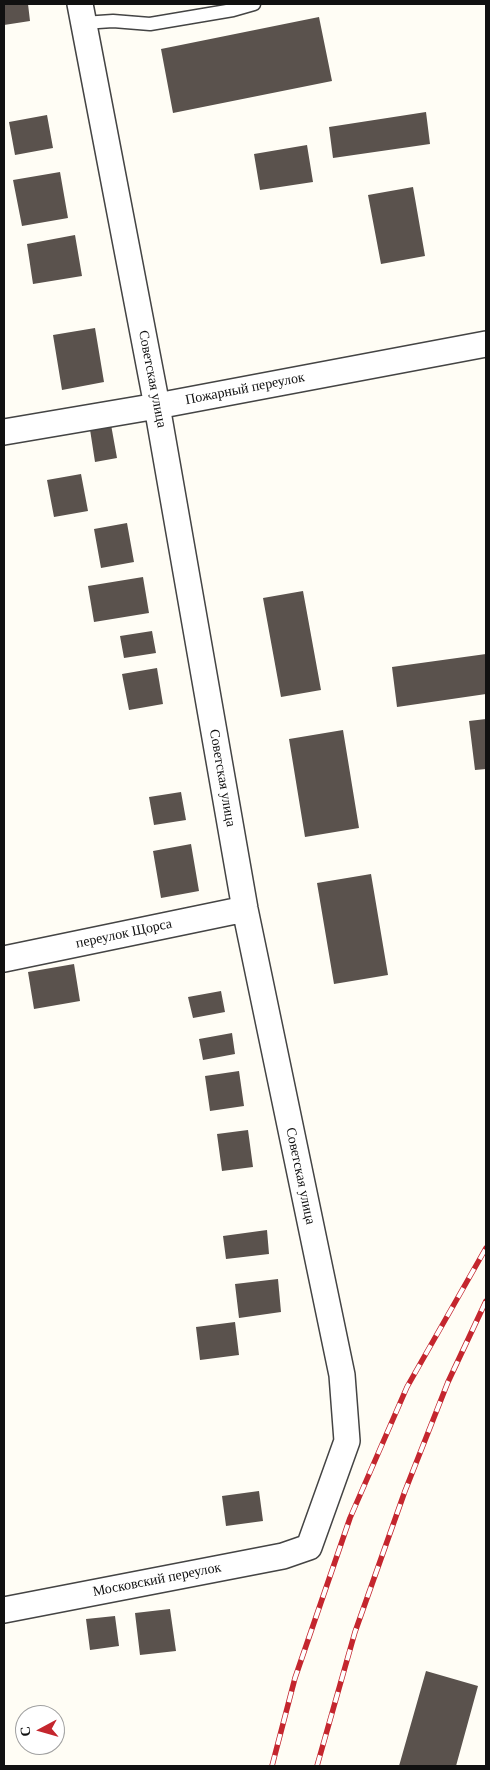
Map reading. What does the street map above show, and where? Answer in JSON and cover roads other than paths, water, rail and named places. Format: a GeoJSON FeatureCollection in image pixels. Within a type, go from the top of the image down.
{"type":"FeatureCollection","features":[{"type":"Feature","properties":{"kind":"street","name":"Советская улица"},"geometry":{"type":"LineString","coordinates":[[82,14],[157,406],[245,909],[342,1375],[347,1441],[309,1547]]}},
{"type":"Feature","properties":{"kind":"street","name":"Пожарный переулок"},"geometry":{"type":"LineString","coordinates":[[4,432],[157,406],[486,344]]}},
{"type":"Feature","properties":{"kind":"street","name":"переулок Щорса"},"geometry":{"type":"LineString","coordinates":[[4,959],[245,909]]}},
{"type":"Feature","properties":{"kind":"street","name":"Московский переулок"},"geometry":{"type":"LineString","coordinates":[[4,1610],[283,1556],[309,1547]]}},
{"type":"Feature","properties":{"kind":"lane"},"geometry":{"type":"LineString","coordinates":[[82,14],[114,21],[150,24],[233,10],[254,4]]}},
{"type":"Feature","properties":{"kind":"railway"},"geometry":{"type":"LineString","coordinates":[[272,1766],[295,1678],[350,1518],[407,1387],[486,1248]]}},
{"type":"Feature","properties":{"kind":"railway"},"geometry":{"type":"LineString","coordinates":[[317,1766],[355,1632],[405,1491],[448,1382],[486,1301]]}}]}
